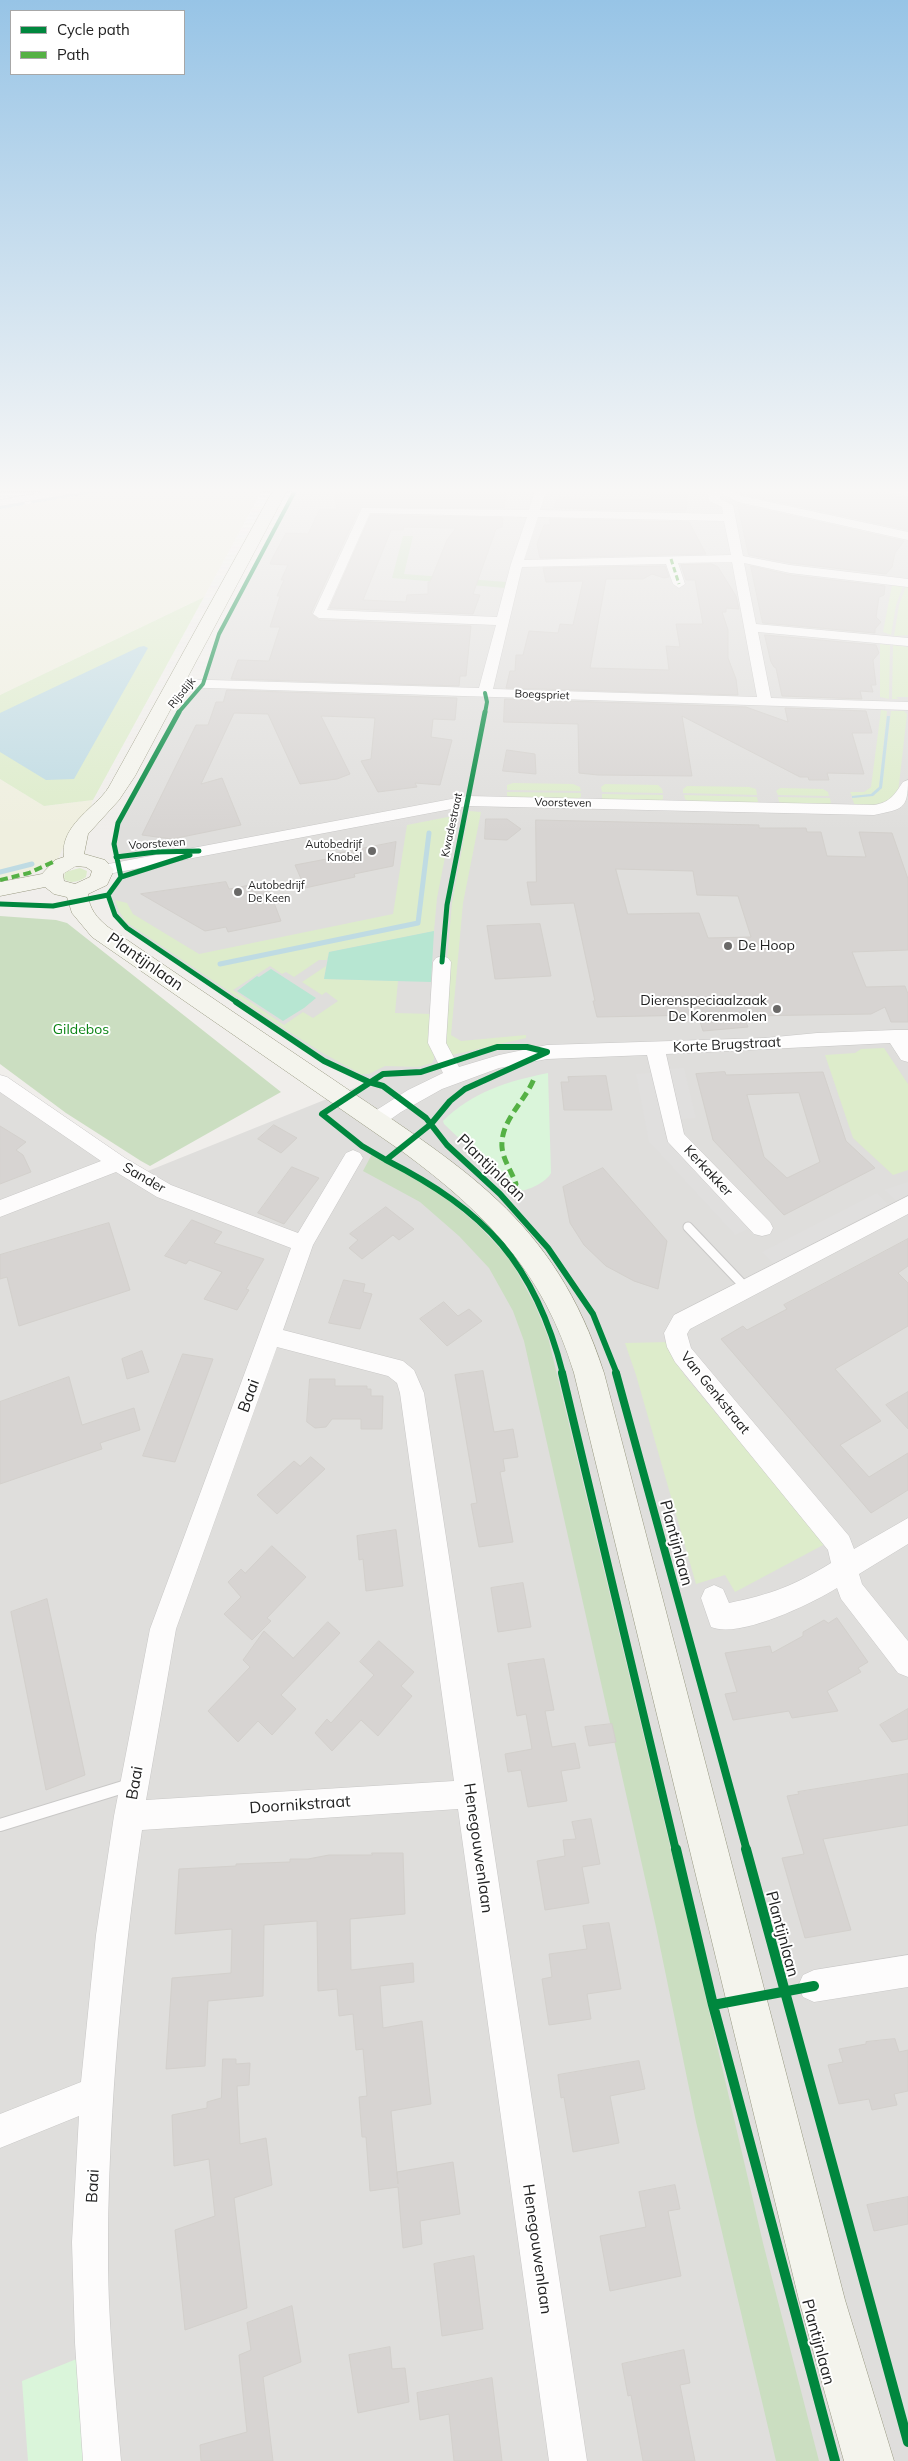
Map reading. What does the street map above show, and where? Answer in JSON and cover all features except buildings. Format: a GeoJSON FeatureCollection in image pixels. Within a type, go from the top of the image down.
{"type":"FeatureCollection","features":[{"type":"Feature","properties":{"kind":"main road","name":"Rijsdijk"},"geometry":{"type":"LineString","coordinates":[[75,860],[74,846],[80,830],[114,795],[220,602]]}},
{"type":"Feature","properties":{"kind":"main road"},"geometry":{"type":"LineString","coordinates":[[75,860],[93,862],[102,870],[100,880],[94,885],[78,890],[60,889],[54,886],[51,880],[53,872],[57,868],[75,860]]}},
{"type":"Feature","properties":{"kind":"main road"},"geometry":{"type":"LineString","coordinates":[[0,889],[51,880]]}},
{"type":"Feature","properties":{"kind":"main road","name":"Plantijnlaan"},"geometry":{"type":"LineString","coordinates":[[78,890],[76,896],[81,910],[89,922],[100,932],[463,1184],[508,1226],[530,1252],[555,1294],[582,1347],[822,2300],[869,2461]]}},
{"type":"Feature","properties":{"kind":"street"},"geometry":{"type":"LineString","coordinates":[[324,602],[319,614],[502,621]]}},
{"type":"Feature","properties":{"kind":"street"},"geometry":{"type":"LineString","coordinates":[[485,693],[507,602]]}},
{"type":"Feature","properties":{"kind":"street"},"geometry":{"type":"LineString","coordinates":[[745,602],[765,702]]}},
{"type":"Feature","properties":{"kind":"street"},"geometry":{"type":"LineString","coordinates":[[750,627],[908,642]]}},
{"type":"Feature","properties":{"kind":"street","name":"Boegspriet"},"geometry":{"type":"LineString","coordinates":[[177,683],[908,706]]}},
{"type":"Feature","properties":{"kind":"street","name":"Voorsteven"},"geometry":{"type":"LineString","coordinates":[[102,870],[467,801],[874,810],[889,808],[900,802],[906,794],[908,785]]}},
{"type":"Feature","properties":{"kind":"street"},"geometry":{"type":"LineString","coordinates":[[442,962],[437,1043],[453,1076]]}},
{"type":"Feature","properties":{"kind":"street"},"geometry":{"type":"LineString","coordinates":[[902,1036],[908,1055]]}},
{"type":"Feature","properties":{"kind":"street","name":"Korte Brugstraat"},"geometry":{"type":"LineString","coordinates":[[374,1121],[416,1092],[453,1076],[513,1058],[547,1052],[902,1036]]}},
{"type":"Feature","properties":{"kind":"street","name":"Kerkakker"},"geometry":{"type":"LineString","coordinates":[[656,1048],[675,1137],[762,1228]]}},
{"type":"Feature","properties":{"kind":"street","name":"Sander"},"geometry":{"type":"LineString","coordinates":[[0,1082],[118,1163],[164,1191],[303,1244]]}},
{"type":"Feature","properties":{"kind":"street","name":"Baai"},"geometry":{"type":"LineString","coordinates":[[102,2461],[93,2343],[90,2242],[97,2092],[111,1935],[129,1816],[164,1630],[303,1244],[352,1158]]}},
{"type":"Feature","properties":{"kind":"street"},"geometry":{"type":"LineString","coordinates":[[0,1209],[118,1163]]}},
{"type":"Feature","properties":{"kind":"street","name":"Van Genkstraat"},"geometry":{"type":"LineString","coordinates":[[908,1204],[682,1322],[675,1333],[678,1347],[840,1545],[850,1590],[908,1663]]}},
{"type":"Feature","properties":{"kind":"street","name":"Henegouwenlaan"},"geometry":{"type":"LineString","coordinates":[[271,1336],[395,1368],[406,1377],[412,1393],[568,2461]]}},
{"type":"Feature","properties":{"kind":"street"},"geometry":{"type":"LineString","coordinates":[[714,1598],[720,1618],[753,1612],[786,1602],[846,1569],[908,1530]]}},
{"type":"Feature","properties":{"kind":"street","name":"Doornikstraat"},"geometry":{"type":"LineString","coordinates":[[129,1816],[471,1794]]}},
{"type":"Feature","properties":{"kind":"street"},"geometry":{"type":"LineString","coordinates":[[814,1986],[908,1971]]}},
{"type":"Feature","properties":{"kind":"street"},"geometry":{"type":"LineString","coordinates":[[0,2130],[97,2092]]}},
{"type":"Feature","properties":{"kind":"lane"},"geometry":{"type":"LineString","coordinates":[[688,1227],[746,1288]]}},
{"type":"Feature","properties":{"kind":"lane"},"geometry":{"type":"LineString","coordinates":[[0,1825],[135,1783]]}},
{"type":"Feature","properties":{"kind":"shaded area"},"geometry":{"type":"Polygon","coordinates":[[[236,602],[908,602],[908,2461],[0,2461],[0,1082],[138,1175],[369,1082],[324,1061],[127,928],[115,915],[108,895],[121,877],[113,847],[114,834],[118,823],[175,717],[203,684],[219,634],[236,602]]]}},
{"type":"Feature","properties":{"kind":"shaded area"},"geometry":{"type":"Polygon","coordinates":[[[684,1068],[696,1118],[680,1119],[669,1069],[684,1068]]]}},
{"type":"Feature","properties":{"kind":"shaded area"},"geometry":{"type":"Polygon","coordinates":[[[652,1073],[666,1138],[750,1228],[735,1235],[649,1142],[636,1074],[652,1073]]]}},
{"type":"Feature","properties":{"kind":"shaded area"},"geometry":{"type":"Polygon","coordinates":[[[908,1182],[908,1197],[896,1201],[884,1190],[908,1182]]]}},
{"type":"Feature","properties":{"kind":"shaded area"},"geometry":{"type":"Polygon","coordinates":[[[877,1193],[888,1204],[774,1264],[762,1252],[877,1193]]]}},
{"type":"Feature","properties":{"kind":"green space"},"geometry":{"type":"Polygon","coordinates":[[[0,602],[194,602],[0,695],[0,602]]]}},
{"type":"Feature","properties":{"kind":"green space"},"geometry":{"type":"Polygon","coordinates":[[[194,602],[201,602],[93,800],[44,806],[0,779],[0,695],[194,602]]]}},
{"type":"Feature","properties":{"kind":"green space"},"geometry":{"type":"Polygon","coordinates":[[[889,602],[897,602],[891,635],[883,632],[889,602]]]}},
{"type":"Feature","properties":{"kind":"green space"},"geometry":{"type":"Polygon","coordinates":[[[900,602],[908,602],[908,635],[894,636],[900,602]]]}},
{"type":"Feature","properties":{"kind":"green space"},"geometry":{"type":"Polygon","coordinates":[[[880,644],[890,645],[889,699],[880,697],[880,644]]]}},
{"type":"Feature","properties":{"kind":"green space"},"geometry":{"type":"Polygon","coordinates":[[[893,645],[908,647],[908,697],[896,697],[899,699],[892,699],[893,645]]]}},
{"type":"Feature","properties":{"kind":"green space"},"geometry":{"type":"Polygon","coordinates":[[[881,710],[887,711],[879,787],[871,794],[852,796],[850,792],[864,792],[871,787],[881,710]]]}},
{"type":"Feature","properties":{"kind":"green space"},"geometry":{"type":"Polygon","coordinates":[[[891,711],[904,711],[907,714],[898,793],[881,806],[855,806],[852,798],[873,796],[882,788],[891,711]]]}},
{"type":"Feature","properties":{"kind":"green space"},"geometry":{"type":"Polygon","coordinates":[[[0,779],[44,806],[93,800],[89,812],[65,843],[59,857],[32,874],[0,881],[0,779]]]}},
{"type":"Feature","properties":{"kind":"green space"},"geometry":{"type":"Polygon","coordinates":[[[513,783],[573,784],[580,787],[581,791],[507,790],[507,785],[513,783]]]}},
{"type":"Feature","properties":{"kind":"green space"},"geometry":{"type":"Polygon","coordinates":[[[605,784],[658,785],[663,793],[602,792],[601,787],[605,784]]]}},
{"type":"Feature","properties":{"kind":"green space"},"geometry":{"type":"Polygon","coordinates":[[[687,786],[749,787],[756,789],[757,795],[683,793],[683,789],[687,786]]]}},
{"type":"Feature","properties":{"kind":"green space"},"geometry":{"type":"Polygon","coordinates":[[[780,788],[823,789],[828,792],[829,796],[778,795],[776,791],[780,788]]]}},
{"type":"Feature","properties":{"kind":"green space"},"geometry":{"type":"Polygon","coordinates":[[[507,792],[581,793],[581,797],[574,800],[514,798],[507,796],[507,792]]]}},
{"type":"Feature","properties":{"kind":"green space"},"geometry":{"type":"Polygon","coordinates":[[[602,794],[663,795],[663,799],[659,802],[607,800],[602,799],[602,794]]]}},
{"type":"Feature","properties":{"kind":"green space"},"geometry":{"type":"Polygon","coordinates":[[[684,795],[757,797],[758,802],[753,804],[689,802],[685,799],[684,795]]]}},
{"type":"Feature","properties":{"kind":"green space"},"geometry":{"type":"Polygon","coordinates":[[[778,797],[830,798],[831,803],[828,805],[785,804],[779,802],[778,797]]]}},
{"type":"Feature","properties":{"kind":"green space"},"geometry":{"type":"Polygon","coordinates":[[[469,811],[481,812],[463,903],[451,1035],[461,1041],[526,1035],[526,1038],[452,1055],[445,1044],[446,972],[452,903],[469,811]]]}},
{"type":"Feature","properties":{"kind":"green space"},"geometry":{"type":"Polygon","coordinates":[[[453,816],[437,898],[434,931],[329,952],[327,960],[319,960],[294,977],[286,972],[282,974],[270,966],[233,990],[284,1025],[303,1012],[313,1018],[338,1001],[326,992],[322,995],[302,982],[326,966],[324,979],[398,981],[395,1013],[433,1014],[434,1059],[432,1063],[418,1067],[385,1066],[369,1074],[361,1074],[321,1052],[126,922],[115,900],[127,903],[133,914],[199,954],[393,914],[407,825],[453,816]]]}},
{"type":"Feature","properties":{"kind":"green space"},"geometry":{"type":"Polygon","coordinates":[[[80,868],[87,871],[86,877],[75,882],[69,882],[64,879],[65,872],[80,868]]]}},
{"type":"Feature","properties":{"kind":"green space","name":"Gildebos"},"geometry":{"type":"Polygon","coordinates":[[[0,916],[56,920],[67,923],[281,1092],[150,1166],[141,1161],[66,1113],[0,1064],[0,916]]]}},
{"type":"Feature","properties":{"kind":"green space"},"geometry":{"type":"Polygon","coordinates":[[[434,931],[431,982],[324,979],[329,952],[434,931]]]}},
{"type":"Feature","properties":{"kind":"green space"},"geometry":{"type":"Polygon","coordinates":[[[271,969],[316,998],[283,1021],[237,991],[257,976],[259,977],[271,969]]]}},
{"type":"Feature","properties":{"kind":"green space"},"geometry":{"type":"Polygon","coordinates":[[[884,1048],[908,1084],[908,1170],[893,1175],[853,1138],[825,1055],[855,1053],[861,1049],[884,1048]]]}},
{"type":"Feature","properties":{"kind":"green space"},"geometry":{"type":"Polygon","coordinates":[[[548,1073],[551,1173],[545,1180],[534,1186],[514,1191],[443,1121],[466,1102],[491,1089],[548,1073]]]}},
{"type":"Feature","properties":{"kind":"green space"},"geometry":{"type":"Polygon","coordinates":[[[372,1154],[435,1189],[477,1224],[510,1259],[535,1305],[548,1337],[763,2243],[819,2461],[776,2461],[696,2122],[656,1927],[524,1341],[513,1311],[489,1268],[459,1236],[420,1202],[363,1171],[372,1154]]]}},
{"type":"Feature","properties":{"kind":"green space"},"geometry":{"type":"Polygon","coordinates":[[[670,1342],[673,1356],[685,1376],[825,1544],[735,1592],[725,1575],[696,1584],[636,1375],[625,1343],[670,1342]]]}},
{"type":"Feature","properties":{"kind":"green space"},"geometry":{"type":"Polygon","coordinates":[[[79,2358],[88,2461],[28,2461],[22,2381],[79,2358]]]}},
{"type":"Feature","properties":{"kind":"water"},"geometry":{"type":"Polygon","coordinates":[[[144,646],[148,648],[74,779],[46,780],[0,752],[0,713],[144,646]]]}},
{"type":"Feature","properties":{"kind":"water"},"geometry":{"type":"Polygon","coordinates":[[[887,716],[890,716],[882,788],[873,796],[852,798],[852,796],[871,794],[879,787],[887,716]]]}},
{"type":"Feature","properties":{"kind":"waterway"},"geometry":{"type":"LineString","coordinates":[[220,964],[418,923],[429,833]]}},
{"type":"Feature","properties":{"kind":"waterway"},"geometry":{"type":"LineString","coordinates":[[0,872],[32,864]]}},
{"type":"Feature","properties":{"kind":"marked path"},"geometry":{"type":"LineString","coordinates":[[0,880],[29,873],[53,862]]}},
{"type":"Feature","properties":{"kind":"marked path"},"geometry":{"type":"LineString","coordinates":[[512,1189],[516,1184],[503,1152],[503,1137],[510,1119],[527,1094],[535,1076]]}},
{"type":"Feature","properties":{"kind":"cycle path"},"geometry":{"type":"LineString","coordinates":[[108,895],[121,877],[114,844],[118,823],[175,717],[203,684],[219,634],[236,602]]}},
{"type":"Feature","properties":{"kind":"cycle path","name":"Kwadestraat"},"geometry":{"type":"LineString","coordinates":[[442,962],[447,905],[487,702],[485,693]]}},
{"type":"Feature","properties":{"kind":"cycle path"},"geometry":{"type":"LineString","coordinates":[[116,857],[156,852],[199,851]]}},
{"type":"Feature","properties":{"kind":"cycle path"},"geometry":{"type":"LineString","coordinates":[[121,877],[161,866],[190,855]]}},
{"type":"Feature","properties":{"kind":"cycle path"},"geometry":{"type":"LineString","coordinates":[[108,895],[115,915],[127,928],[324,1061],[369,1082],[383,1086],[426,1118],[447,1145],[526,1221],[548,1248],[593,1314],[614,1365],[908,2442]]}},
{"type":"Feature","properties":{"kind":"cycle path"},"geometry":{"type":"LineString","coordinates":[[0,904],[53,906],[108,895]]}},
{"type":"Feature","properties":{"kind":"cycle path"},"geometry":{"type":"LineString","coordinates":[[497,1047],[527,1047],[547,1052],[465,1089],[450,1101],[431,1124],[386,1160],[362,1146],[322,1114],[383,1074],[421,1072],[497,1047]]}},
{"type":"Feature","properties":{"kind":"cycle path"},"geometry":{"type":"LineString","coordinates":[[386,1160],[425,1181],[463,1206],[496,1236],[523,1272],[541,1308],[550,1333],[562,1371],[713,2005],[835,2461]]}},
{"type":"Feature","properties":{"kind":"cycle path"},"geometry":{"type":"LineString","coordinates":[[713,2005],[814,1986]]}},
{"type":"Feature","properties":{"kind":"place","name":"Autobedrijf Knobel"},"geometry":{"type":"Point","coordinates":[372,851]}},
{"type":"Feature","properties":{"kind":"place","name":"Autobedrijf De Keen"},"geometry":{"type":"Point","coordinates":[238,892]}},
{"type":"Feature","properties":{"kind":"place","name":"De Hoop"},"geometry":{"type":"Point","coordinates":[728,946]}},
{"type":"Feature","properties":{"kind":"place","name":"Dierenspeciaalzaak De Korenmolen"},"geometry":{"type":"Point","coordinates":[777,1009]}}]}
